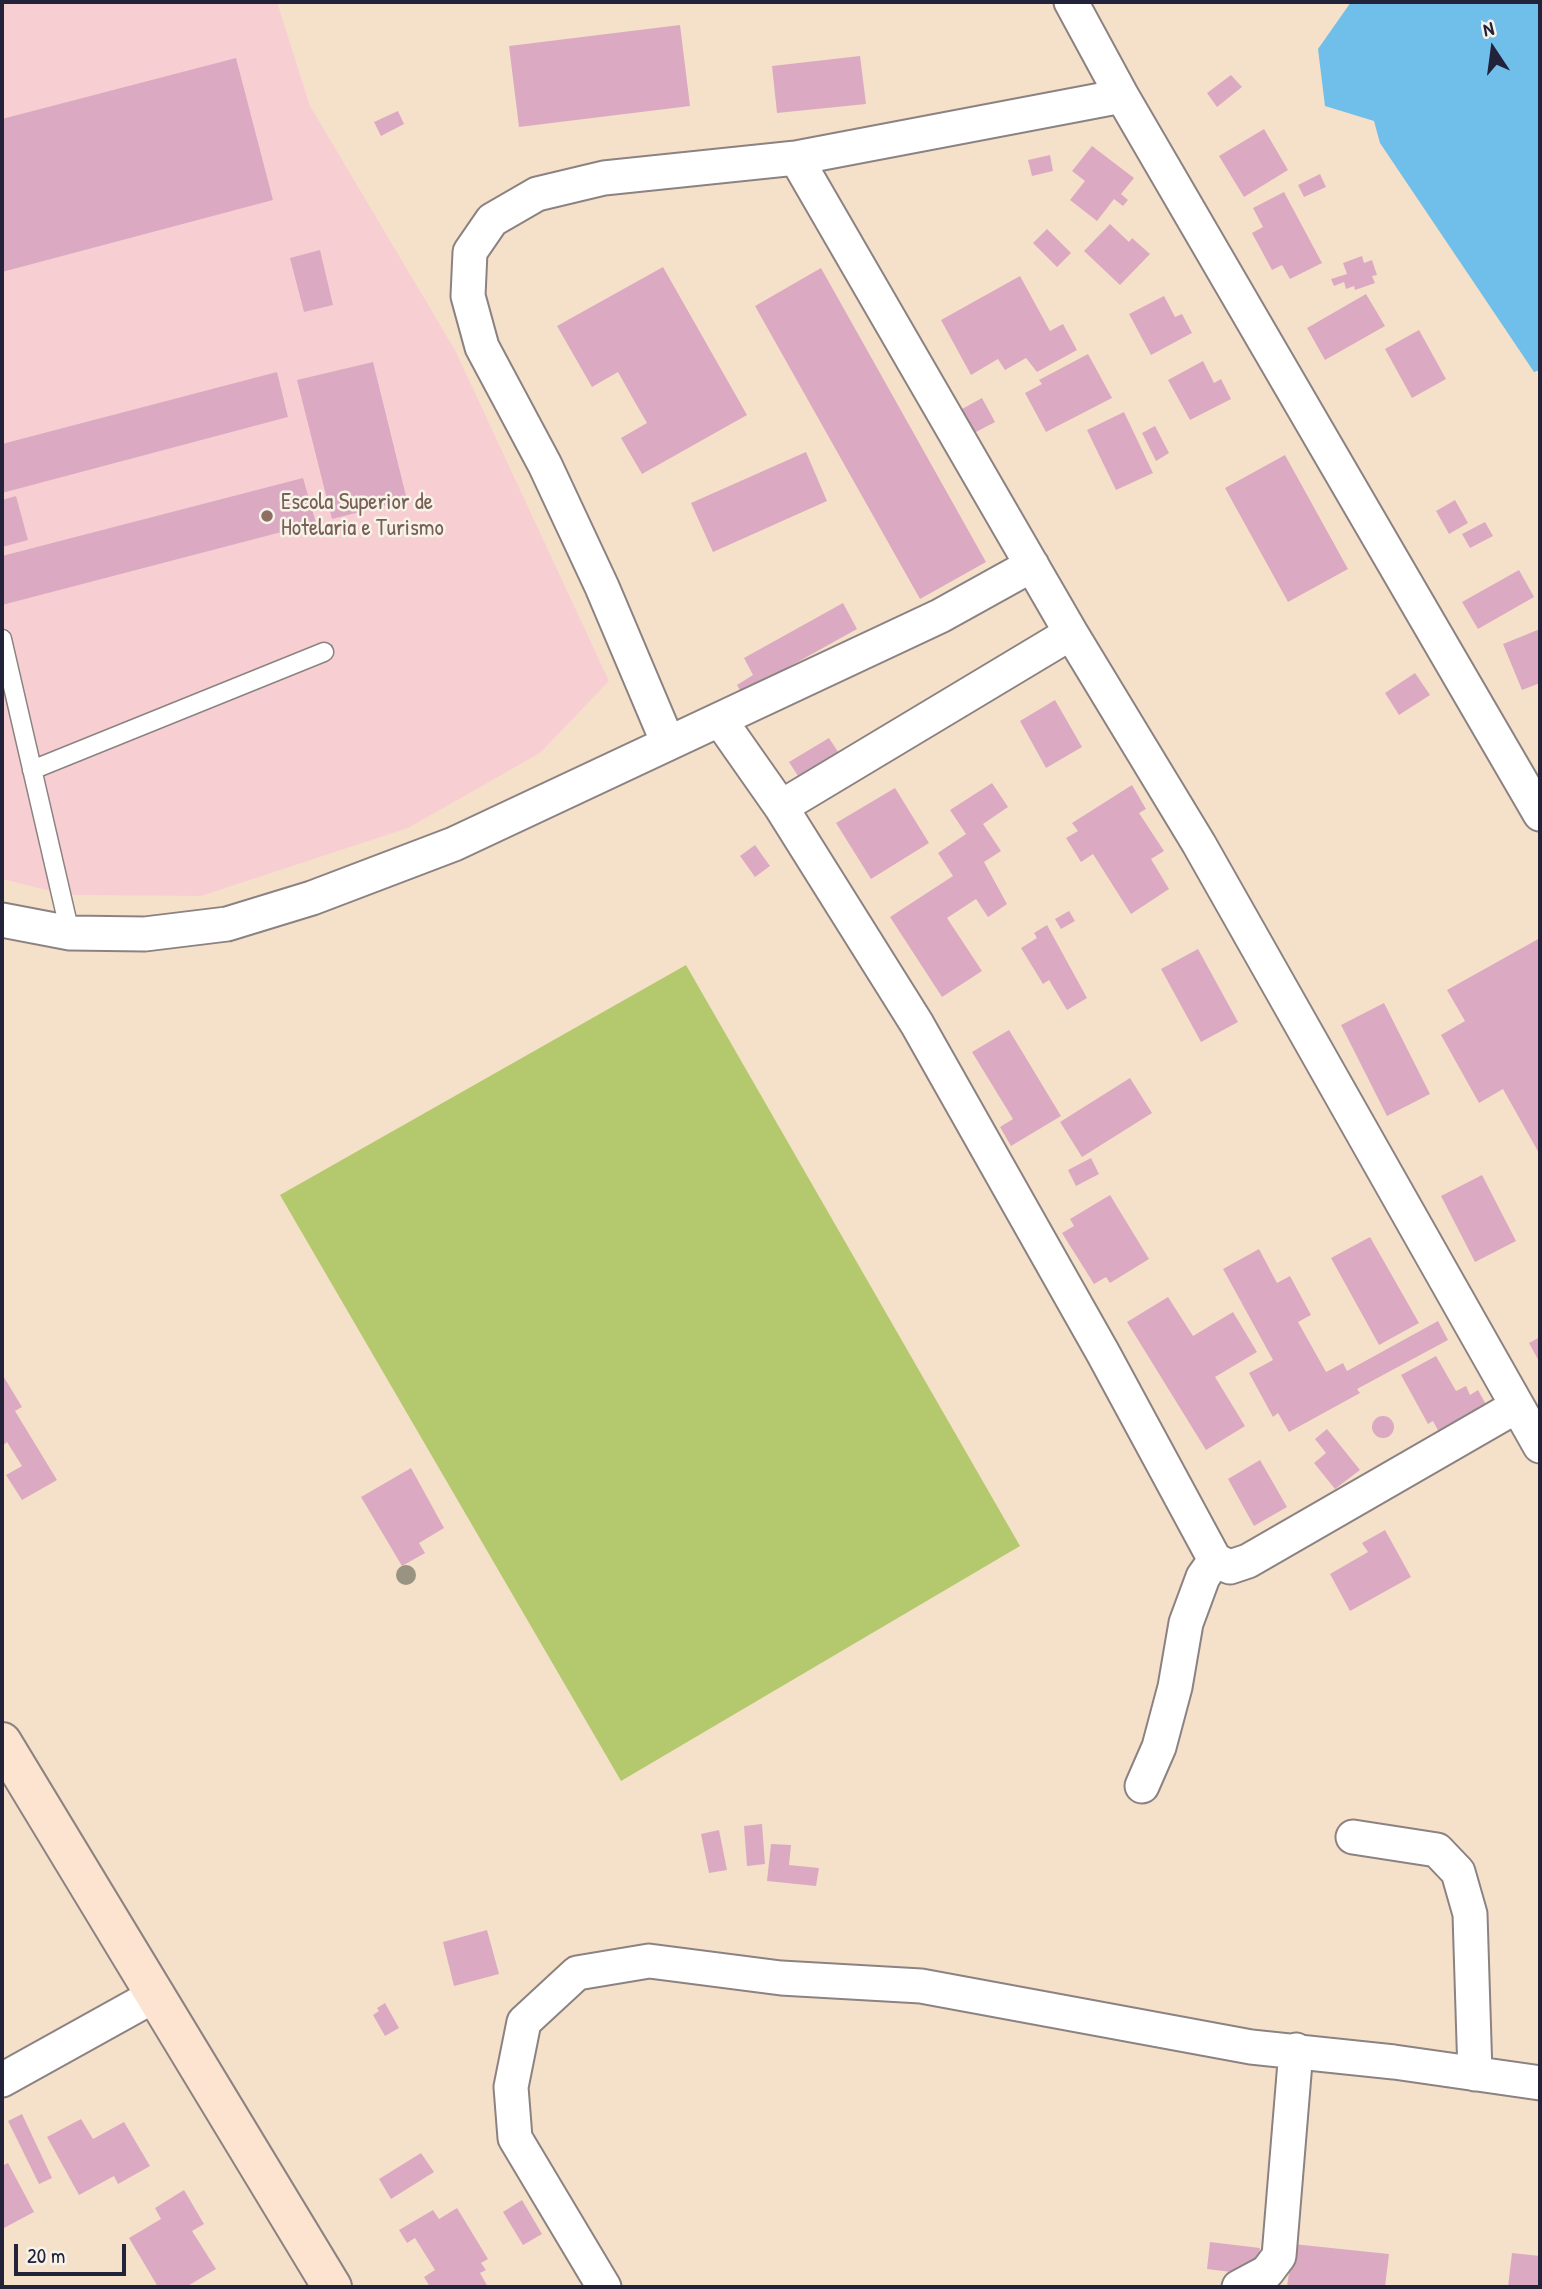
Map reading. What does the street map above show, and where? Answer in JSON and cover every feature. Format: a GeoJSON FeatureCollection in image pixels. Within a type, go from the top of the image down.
{"type":"FeatureCollection","features":[{"type":"Feature","properties":{"kind":"main road"},"geometry":{"type":"LineString","coordinates":[[2,1742],[332,2287]]}},
{"type":"Feature","properties":{"kind":"street"},"geometry":{"type":"LineString","coordinates":[[1072,2],[1122,96],[1540,814]]}},
{"type":"Feature","properties":{"kind":"street"},"geometry":{"type":"LineString","coordinates":[[668,743],[602,587],[545,466],[482,347],[468,296],[470,252],[492,220],[537,194],[604,178],[796,158],[1122,96]]}},
{"type":"Feature","properties":{"kind":"street"},"geometry":{"type":"LineString","coordinates":[[796,158],[1071,634],[1199,844],[1540,1446]]}},
{"type":"Feature","properties":{"kind":"street"},"geometry":{"type":"LineString","coordinates":[[2,920],[70,933],[145,934],[227,924],[312,898],[454,844],[940,616],[1032,565]]}},
{"type":"Feature","properties":{"kind":"street"},"geometry":{"type":"LineString","coordinates":[[781,807],[1071,634]]}},
{"type":"Feature","properties":{"kind":"street"},"geometry":{"type":"LineString","coordinates":[[720,720],[781,807],[924,1035],[1083,1317],[1215,1560],[1230,1567],[1248,1561],[1517,1406]]}},
{"type":"Feature","properties":{"kind":"street"},"geometry":{"type":"LineString","coordinates":[[1142,1786],[1159,1747],[1175,1687],[1186,1623],[1203,1577],[1215,1560]]}},
{"type":"Feature","properties":{"kind":"street"},"geometry":{"type":"LineString","coordinates":[[1353,1837],[1437,1850],[1458,1872],[1470,1914],[1475,2074]]}},
{"type":"Feature","properties":{"kind":"street"},"geometry":{"type":"LineString","coordinates":[[604,2287],[515,2138],[511,2087],[524,2022],[577,1973],[649,1961],[781,1978],[921,1986],[1251,2046],[1540,2084]]}},
{"type":"Feature","properties":{"kind":"street"},"geometry":{"type":"LineString","coordinates":[[2,2080],[157,1994]]}},
{"type":"Feature","properties":{"kind":"street"},"geometry":{"type":"LineString","coordinates":[[1239,2287],[1268,2272],[1279,2256],[1296,2050]]}},
{"type":"Feature","properties":{"kind":"lane"},"geometry":{"type":"LineString","coordinates":[[2,639],[70,933]]}},
{"type":"Feature","properties":{"kind":"lane"},"geometry":{"type":"LineString","coordinates":[[32,770],[324,652]]}},
{"type":"Feature","properties":{"kind":"lane"},"geometry":{"type":"LineString","coordinates":[[2,723],[18,714]]}},
{"type":"Feature","properties":{"kind":"shaded area","name":"Escola Superior de Hotelaria e Turismo"},"geometry":{"type":"Polygon","coordinates":[[[2,2],[277,2],[310,106],[455,350],[609,681],[540,753],[408,828],[201,896],[67,895],[2,879],[2,2]]]}},
{"type":"Feature","properties":{"kind":"green space"},"geometry":{"type":"Polygon","coordinates":[[[686,965],[1020,1546],[621,1781],[280,1195],[686,965]]]}},
{"type":"Feature","properties":{"kind":"water"},"geometry":{"type":"Polygon","coordinates":[[[1351,2],[1540,2],[1540,370],[1534,372],[1380,143],[1374,121],[1325,106],[1318,49],[1351,2]]]}},
{"type":"Feature","properties":{"kind":"building"},"geometry":{"type":"Polygon","coordinates":[[[680,25],[690,106],[519,127],[509,46],[680,25]]]}},
{"type":"Feature","properties":{"kind":"building"},"geometry":{"type":"Polygon","coordinates":[[[860,56],[866,104],[777,113],[772,66],[860,56]]]}},
{"type":"Feature","properties":{"kind":"building"},"geometry":{"type":"Polygon","coordinates":[[[236,58],[273,200],[2,272],[2,119],[236,58]]]}},
{"type":"Feature","properties":{"kind":"building"},"geometry":{"type":"Polygon","coordinates":[[[1231,75],[1242,87],[1217,107],[1207,93],[1231,75]]]}},
{"type":"Feature","properties":{"kind":"building"},"geometry":{"type":"Polygon","coordinates":[[[398,111],[404,124],[381,136],[374,122],[398,111]]]}},
{"type":"Feature","properties":{"kind":"building"},"geometry":{"type":"Polygon","coordinates":[[[1264,129],[1288,170],[1244,197],[1219,156],[1264,129]]]}},
{"type":"Feature","properties":{"kind":"building"},"geometry":{"type":"Polygon","coordinates":[[[1092,146],[1134,178],[1121,194],[1128,200],[1123,206],[1114,199],[1097,221],[1070,200],[1085,181],[1072,171],[1092,146]]]}},
{"type":"Feature","properties":{"kind":"building"},"geometry":{"type":"Polygon","coordinates":[[[1050,155],[1053,171],[1032,176],[1028,160],[1050,155]]]}},
{"type":"Feature","properties":{"kind":"building"},"geometry":{"type":"Polygon","coordinates":[[[1320,174],[1326,187],[1304,197],[1298,185],[1320,174]]]}},
{"type":"Feature","properties":{"kind":"building"},"geometry":{"type":"Polygon","coordinates":[[[1284,192],[1322,263],[1290,279],[1282,265],[1272,270],[1252,233],[1263,227],[1253,208],[1284,192]]]}},
{"type":"Feature","properties":{"kind":"building"},"geometry":{"type":"Polygon","coordinates":[[[1110,224],[1129,242],[1132,238],[1150,254],[1120,285],[1084,251],[1110,224]]]}},
{"type":"Feature","properties":{"kind":"building"},"geometry":{"type":"Polygon","coordinates":[[[1047,229],[1071,253],[1057,267],[1033,243],[1047,229]]]}},
{"type":"Feature","properties":{"kind":"building"},"geometry":{"type":"Polygon","coordinates":[[[320,250],[333,305],[304,312],[290,258],[320,250]]]}},
{"type":"Feature","properties":{"kind":"building"},"geometry":{"type":"Polygon","coordinates":[[[1362,256],[1364,263],[1372,260],[1377,275],[1372,276],[1375,283],[1355,290],[1354,286],[1346,289],[1344,282],[1334,286],[1331,279],[1347,274],[1343,263],[1362,256]]]}},
{"type":"Feature","properties":{"kind":"building"},"geometry":{"type":"Polygon","coordinates":[[[663,267],[747,415],[642,474],[621,438],[647,423],[618,372],[592,387],[557,326],[663,267]]]}},
{"type":"Feature","properties":{"kind":"building"},"geometry":{"type":"Polygon","coordinates":[[[821,268],[986,562],[920,599],[755,306],[821,268]]]}},
{"type":"Feature","properties":{"kind":"building"},"geometry":{"type":"Polygon","coordinates":[[[1020,276],[1050,331],[1063,324],[1077,350],[1037,372],[1026,358],[1005,370],[998,359],[971,375],[941,320],[1020,276]]]}},
{"type":"Feature","properties":{"kind":"building"},"geometry":{"type":"Polygon","coordinates":[[[1366,294],[1385,326],[1325,360],[1307,328],[1366,294]]]}},
{"type":"Feature","properties":{"kind":"building"},"geometry":{"type":"Polygon","coordinates":[[[1164,296],[1175,317],[1182,314],[1192,333],[1151,355],[1129,314],[1164,296]]]}},
{"type":"Feature","properties":{"kind":"building"},"geometry":{"type":"Polygon","coordinates":[[[1419,330],[1446,379],[1412,398],[1385,349],[1419,330]]]}},
{"type":"Feature","properties":{"kind":"building"},"geometry":{"type":"Polygon","coordinates":[[[1088,354],[1112,398],[1046,432],[1025,393],[1042,384],[1039,380],[1088,354]]]}},
{"type":"Feature","properties":{"kind":"building"},"geometry":{"type":"Polygon","coordinates":[[[1203,361],[1214,383],[1221,379],[1231,399],[1190,420],[1168,380],[1203,361]]]}},
{"type":"Feature","properties":{"kind":"building"},"geometry":{"type":"Polygon","coordinates":[[[373,362],[407,500],[332,519],[297,380],[373,362]]]}},
{"type":"Feature","properties":{"kind":"building"},"geometry":{"type":"Polygon","coordinates":[[[277,372],[288,417],[2,493],[2,444],[277,372]]]}},
{"type":"Feature","properties":{"kind":"building"},"geometry":{"type":"Polygon","coordinates":[[[982,398],[995,422],[974,433],[962,409],[982,398]]]}},
{"type":"Feature","properties":{"kind":"building"},"geometry":{"type":"Polygon","coordinates":[[[1124,412],[1153,473],[1116,490],[1087,430],[1124,412]]]}},
{"type":"Feature","properties":{"kind":"building"},"geometry":{"type":"Polygon","coordinates":[[[1155,426],[1169,453],[1156,461],[1142,433],[1155,426]]]}},
{"type":"Feature","properties":{"kind":"building"},"geometry":{"type":"Polygon","coordinates":[[[806,452],[827,501],[713,552],[691,503],[806,452]]]}},
{"type":"Feature","properties":{"kind":"building"},"geometry":{"type":"Polygon","coordinates":[[[1285,455],[1348,569],[1288,602],[1225,488],[1285,455]]]}},
{"type":"Feature","properties":{"kind":"building"},"geometry":{"type":"Polygon","coordinates":[[[303,478],[316,523],[2,605],[2,556],[303,478]]]}},
{"type":"Feature","properties":{"kind":"building"},"geometry":{"type":"Polygon","coordinates":[[[16,496],[28,540],[2,547],[2,500],[16,496]]]}},
{"type":"Feature","properties":{"kind":"building"},"geometry":{"type":"Polygon","coordinates":[[[1455,500],[1468,523],[1449,534],[1436,511],[1455,500]]]}},
{"type":"Feature","properties":{"kind":"building"},"geometry":{"type":"Polygon","coordinates":[[[1485,522],[1493,536],[1470,548],[1462,534],[1485,522]]]}},
{"type":"Feature","properties":{"kind":"building"},"geometry":{"type":"Polygon","coordinates":[[[1519,570],[1534,597],[1478,629],[1462,602],[1519,570]]]}},
{"type":"Feature","properties":{"kind":"building"},"geometry":{"type":"Polygon","coordinates":[[[843,603],[857,629],[758,684],[746,701],[737,685],[753,675],[744,658],[843,603]]]}},
{"type":"Feature","properties":{"kind":"building"},"geometry":{"type":"Polygon","coordinates":[[[1540,629],[1540,683],[1522,690],[1503,644],[1540,629]]]}},
{"type":"Feature","properties":{"kind":"building"},"geometry":{"type":"Polygon","coordinates":[[[1415,673],[1430,695],[1399,715],[1385,693],[1415,673]]]}},
{"type":"Feature","properties":{"kind":"building"},"geometry":{"type":"Polygon","coordinates":[[[1055,700],[1082,747],[1046,768],[1020,721],[1055,700]]]}},
{"type":"Feature","properties":{"kind":"building"},"geometry":{"type":"Polygon","coordinates":[[[829,738],[840,755],[800,779],[789,762],[829,738]]]}},
{"type":"Feature","properties":{"kind":"building"},"geometry":{"type":"Polygon","coordinates":[[[992,783],[1008,807],[983,824],[1001,851],[984,862],[1007,904],[988,917],[976,899],[947,918],[982,971],[942,997],[890,917],[953,876],[938,853],[966,834],[950,810],[992,783]]]}},
{"type":"Feature","properties":{"kind":"building"},"geometry":{"type":"Polygon","coordinates":[[[1132,785],[1146,809],[1139,813],[1164,851],[1151,859],[1169,889],[1131,914],[1093,854],[1081,862],[1066,838],[1078,831],[1072,823],[1132,785]]]}},
{"type":"Feature","properties":{"kind":"building"},"geometry":{"type":"Polygon","coordinates":[[[895,788],[929,843],[871,879],[836,823],[895,788]]]}},
{"type":"Feature","properties":{"kind":"building"},"geometry":{"type":"Polygon","coordinates":[[[755,845],[770,866],[755,877],[740,856],[755,845]]]}},
{"type":"Feature","properties":{"kind":"building"},"geometry":{"type":"Polygon","coordinates":[[[1069,911],[1075,921],[1061,929],[1055,919],[1069,911]]]}},
{"type":"Feature","properties":{"kind":"building"},"geometry":{"type":"Polygon","coordinates":[[[1047,925],[1087,998],[1067,1010],[1049,980],[1043,984],[1021,948],[1037,938],[1034,933],[1047,925]]]}},
{"type":"Feature","properties":{"kind":"building"},"geometry":{"type":"Polygon","coordinates":[[[1540,938],[1540,1155],[1503,1089],[1479,1103],[1441,1035],[1465,1021],[1447,990],[1540,938]]]}},
{"type":"Feature","properties":{"kind":"building"},"geometry":{"type":"Polygon","coordinates":[[[1198,949],[1238,1022],[1201,1042],[1161,969],[1198,949]]]}},
{"type":"Feature","properties":{"kind":"building"},"geometry":{"type":"Polygon","coordinates":[[[1384,1003],[1430,1094],[1387,1116],[1341,1025],[1384,1003]]]}},
{"type":"Feature","properties":{"kind":"building"},"geometry":{"type":"Polygon","coordinates":[[[1009,1030],[1061,1116],[1011,1146],[1000,1127],[1013,1119],[972,1052],[1009,1030]]]}},
{"type":"Feature","properties":{"kind":"building"},"geometry":{"type":"Polygon","coordinates":[[[1130,1078],[1152,1113],[1082,1157],[1060,1122],[1130,1078]]]}},
{"type":"Feature","properties":{"kind":"building"},"geometry":{"type":"Polygon","coordinates":[[[1091,1158],[1099,1174],[1076,1186],[1068,1170],[1091,1158]]]}},
{"type":"Feature","properties":{"kind":"building"},"geometry":{"type":"Polygon","coordinates":[[[1482,1175],[1516,1241],[1475,1262],[1441,1196],[1482,1175]]]}},
{"type":"Feature","properties":{"kind":"building"},"geometry":{"type":"Polygon","coordinates":[[[1110,1195],[1149,1259],[1110,1283],[1106,1277],[1094,1284],[1062,1233],[1074,1226],[1070,1219],[1110,1195]]]}},
{"type":"Feature","properties":{"kind":"building"},"geometry":{"type":"Polygon","coordinates":[[[1370,1237],[1419,1323],[1379,1345],[1331,1258],[1370,1237]]]}},
{"type":"Feature","properties":{"kind":"building"},"geometry":{"type":"Polygon","coordinates":[[[1259,1249],[1277,1283],[1290,1276],[1311,1315],[1298,1322],[1326,1372],[1343,1363],[1347,1371],[1438,1321],[1448,1340],[1357,1389],[1360,1393],[1289,1432],[1278,1413],[1273,1417],[1249,1373],[1273,1360],[1223,1269],[1259,1249]]]}},
{"type":"Feature","properties":{"kind":"building"},"geometry":{"type":"Polygon","coordinates":[[[1168,1297],[1193,1336],[1233,1312],[1257,1352],[1215,1377],[1245,1426],[1206,1450],[1127,1322],[1168,1297]]]}},
{"type":"Feature","properties":{"kind":"building"},"geometry":{"type":"Polygon","coordinates":[[[1540,1337],[1540,1363],[1529,1343],[1540,1337]]]}},
{"type":"Feature","properties":{"kind":"building"},"geometry":{"type":"Polygon","coordinates":[[[1436,1356],[1456,1391],[1466,1386],[1470,1395],[1478,1390],[1489,1410],[1441,1436],[1433,1421],[1428,1424],[1401,1375],[1436,1356]]]}},
{"type":"Feature","properties":{"kind":"building"},"geometry":{"type":"Polygon","coordinates":[[[2,1374],[22,1407],[15,1411],[57,1480],[22,1500],[6,1475],[22,1466],[7,1442],[2,1446],[2,1374]]]}},
{"type":"Feature","properties":{"kind":"building"},"geometry":{"type":"Polygon","coordinates":[[[1383,1416],[1391,1419],[1394,1427],[1391,1435],[1383,1438],[1375,1435],[1372,1427],[1375,1419],[1383,1416]]]}},
{"type":"Feature","properties":{"kind":"building"},"geometry":{"type":"Polygon","coordinates":[[[1327,1429],[1360,1470],[1335,1489],[1314,1463],[1326,1453],[1315,1439],[1327,1429]]]}},
{"type":"Feature","properties":{"kind":"building"},"geometry":{"type":"Polygon","coordinates":[[[1260,1460],[1287,1507],[1254,1526],[1228,1479],[1260,1460]]]}},
{"type":"Feature","properties":{"kind":"building"},"geometry":{"type":"Polygon","coordinates":[[[411,1468],[444,1528],[419,1543],[425,1553],[402,1566],[361,1497],[411,1468]]]}},
{"type":"Feature","properties":{"kind":"building"},"geometry":{"type":"Polygon","coordinates":[[[1385,1530],[1411,1577],[1350,1611],[1330,1574],[1368,1552],[1362,1543],[1385,1530]]]}},
{"type":"Feature","properties":{"kind":"building"},"geometry":{"type":"Polygon","coordinates":[[[762,1824],[765,1864],[747,1866],[744,1826],[762,1824]]]}},
{"type":"Feature","properties":{"kind":"building"},"geometry":{"type":"Polygon","coordinates":[[[719,1830],[727,1870],[709,1873],[701,1834],[719,1830]]]}},
{"type":"Feature","properties":{"kind":"building"},"geometry":{"type":"Polygon","coordinates":[[[771,1844],[791,1845],[789,1865],[819,1868],[816,1886],[767,1881],[771,1844]]]}},
{"type":"Feature","properties":{"kind":"building"},"geometry":{"type":"Polygon","coordinates":[[[487,1930],[499,1974],[454,1986],[443,1942],[487,1930]]]}},
{"type":"Feature","properties":{"kind":"building"},"geometry":{"type":"Polygon","coordinates":[[[385,2003],[399,2028],[385,2036],[373,2015],[379,2011],[377,2008],[385,2003]]]}},
{"type":"Feature","properties":{"kind":"building"},"geometry":{"type":"Polygon","coordinates":[[[22,2114],[52,2178],[39,2184],[8,2121],[22,2114]]]}},
{"type":"Feature","properties":{"kind":"building"},"geometry":{"type":"Polygon","coordinates":[[[81,2119],[93,2139],[124,2122],[150,2166],[118,2184],[114,2176],[79,2195],[47,2137],[81,2119]]]}},
{"type":"Feature","properties":{"kind":"building"},"geometry":{"type":"Polygon","coordinates":[[[421,2153],[434,2172],[391,2199],[379,2179],[421,2153]]]}},
{"type":"Feature","properties":{"kind":"building"},"geometry":{"type":"Polygon","coordinates":[[[8,2163],[34,2212],[2,2229],[2,2166],[8,2163]]]}},
{"type":"Feature","properties":{"kind":"building"},"geometry":{"type":"Polygon","coordinates":[[[184,2190],[204,2224],[192,2231],[216,2269],[186,2287],[158,2287],[129,2238],[161,2219],[155,2208],[184,2190]]]}},
{"type":"Feature","properties":{"kind":"building"},"geometry":{"type":"Polygon","coordinates":[[[522,2200],[542,2234],[523,2245],[503,2212],[522,2200]]]}},
{"type":"Feature","properties":{"kind":"building"},"geometry":{"type":"Polygon","coordinates":[[[457,2208],[488,2259],[481,2263],[486,2270],[480,2273],[488,2287],[430,2287],[424,2277],[435,2270],[415,2238],[407,2243],[399,2230],[433,2210],[439,2219],[457,2208]]]}},
{"type":"Feature","properties":{"kind":"building"},"geometry":{"type":"Polygon","coordinates":[[[1210,2242],[1260,2248],[1256,2275],[1207,2269],[1210,2242]]]}},
{"type":"Feature","properties":{"kind":"building"},"geometry":{"type":"Polygon","coordinates":[[[1293,2244],[1389,2254],[1385,2287],[1287,2287],[1293,2244]]]}},
{"type":"Feature","properties":{"kind":"building"},"geometry":{"type":"Polygon","coordinates":[[[1512,2253],[1540,2256],[1540,2287],[1508,2287],[1512,2253]]]}},
{"type":"Feature","properties":{"kind":"place","name":"Escola Superior de Hotelaria e Turismo"},"geometry":{"type":"Point","coordinates":[267,516]}}]}
